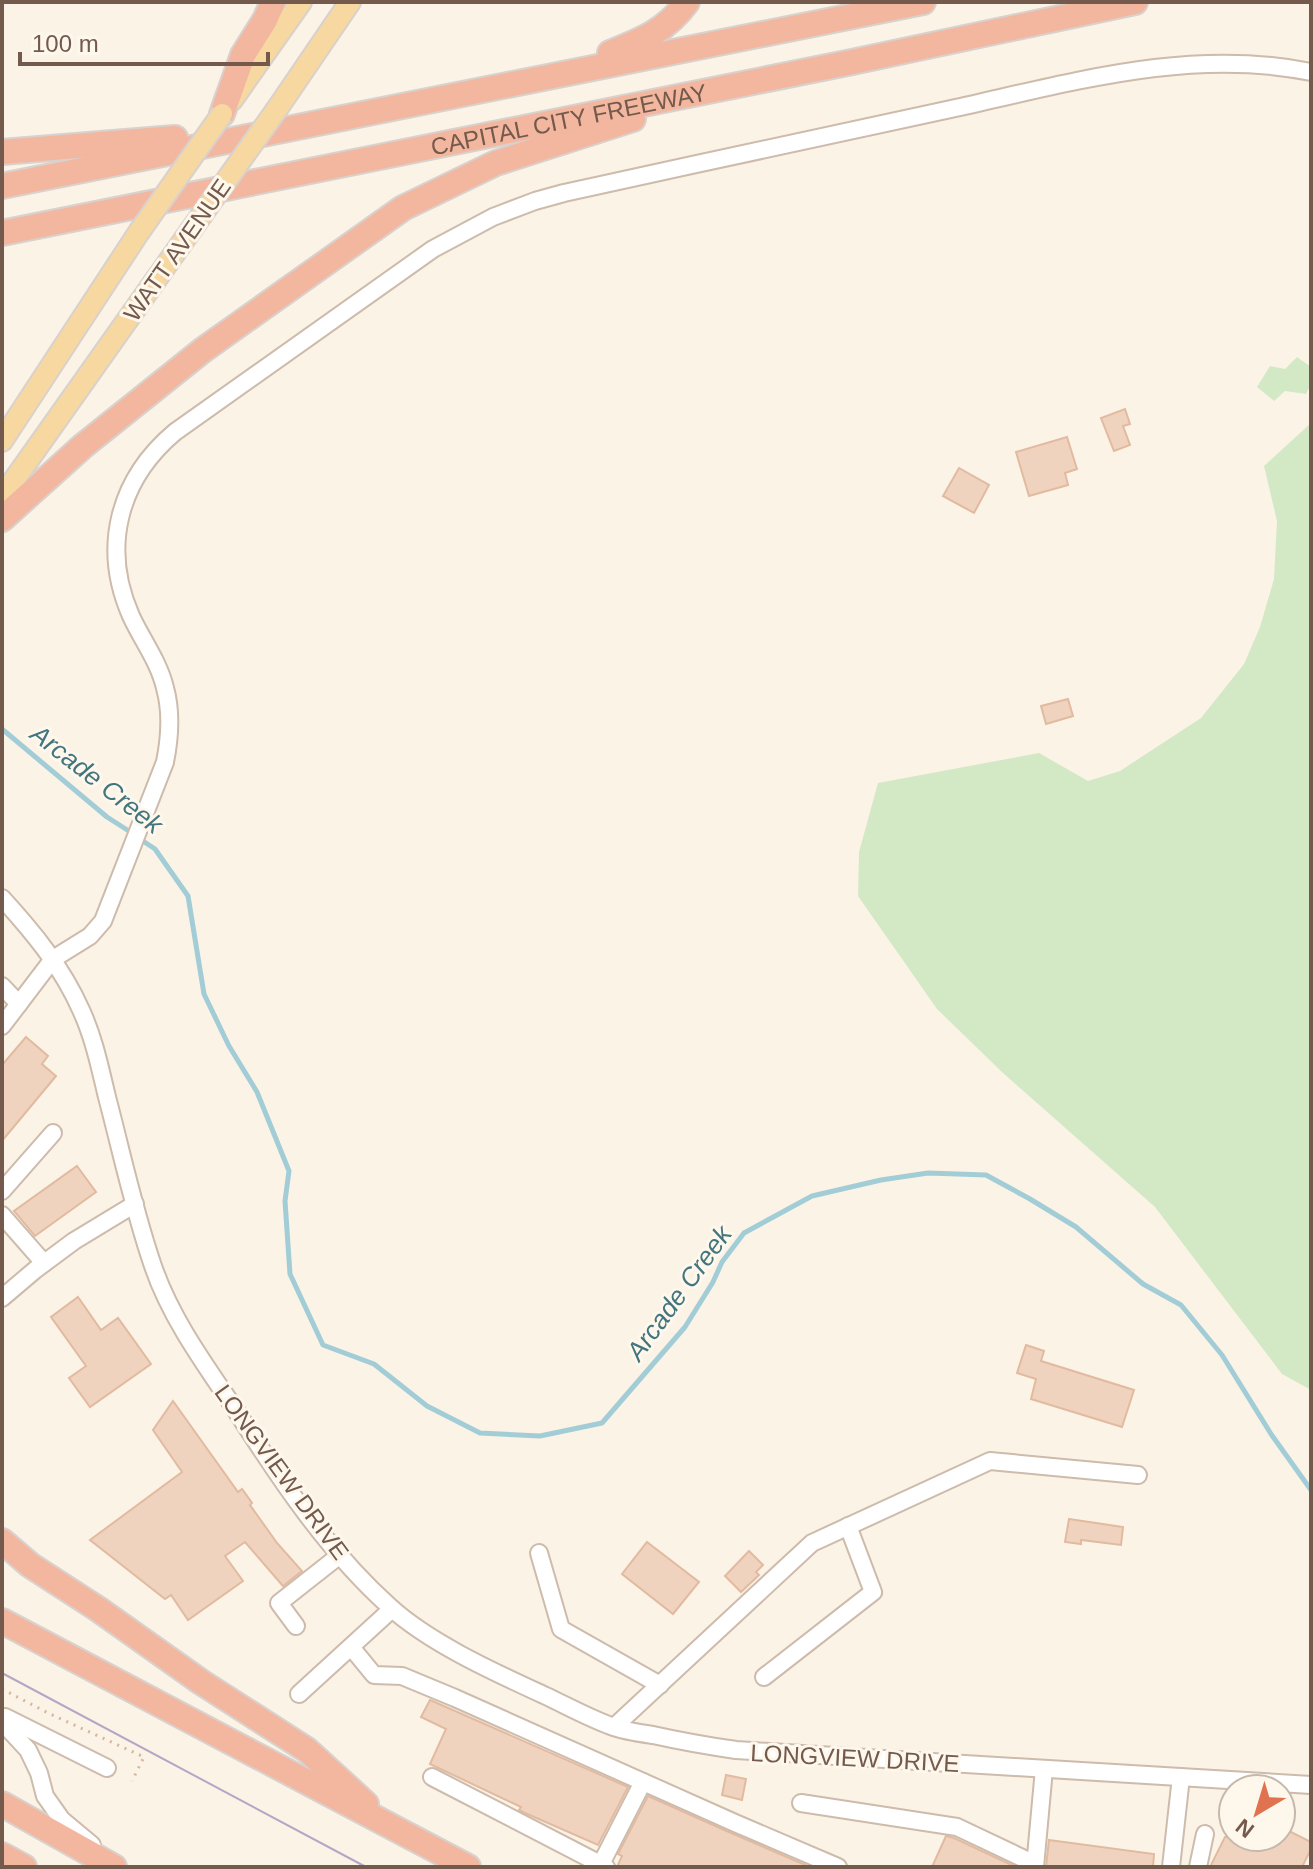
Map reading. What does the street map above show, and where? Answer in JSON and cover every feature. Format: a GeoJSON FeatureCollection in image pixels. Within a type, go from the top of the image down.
{"type":"FeatureCollection","features":[{"type":"Feature","properties":{"kind":"highway"},"geometry":{"type":"LineString","coordinates":[[222,114],[243,55],[273,2]]}},
{"type":"Feature","properties":{"kind":"highway"},"geometry":{"type":"LineString","coordinates":[[560,73],[647,37],[671,22],[687,2]]}},
{"type":"Feature","properties":{"kind":"highway","name":"CAPITAL CITY FREEWAY"},"geometry":{"type":"LineString","coordinates":[[2,186],[282,118],[560,73],[923,2]]}},
{"type":"Feature","properties":{"kind":"highway","name":"CAPITAL CITY FREEWAY"},"geometry":{"type":"LineString","coordinates":[[2,233],[1135,2]]}},
{"type":"Feature","properties":{"kind":"highway"},"geometry":{"type":"LineString","coordinates":[[2,519],[83,446],[203,350],[403,208],[496,163],[758,80]]}},
{"type":"Feature","properties":{"kind":"highway"},"geometry":{"type":"LineString","coordinates":[[2,152],[282,118]]}},
{"type":"Feature","properties":{"kind":"highway"},"geometry":{"type":"LineString","coordinates":[[2,1541],[30,1565],[307,1750],[389,1825]]}},
{"type":"Feature","properties":{"kind":"highway"},"geometry":{"type":"LineString","coordinates":[[2,1621],[468,1867]]}},
{"type":"Feature","properties":{"kind":"highway"},"geometry":{"type":"LineString","coordinates":[[2,1804],[114,1867]]}},
{"type":"Feature","properties":{"kind":"highway"},"geometry":{"type":"LineString","coordinates":[[2,1855],[24,1867]]}},
{"type":"Feature","properties":{"kind":"main road","name":"WATT AVENUE"},"geometry":{"type":"LineString","coordinates":[[2,441],[139,232],[301,2]]}},
{"type":"Feature","properties":{"kind":"main road","name":"WATT AVENUE"},"geometry":{"type":"LineString","coordinates":[[2,497],[201,216],[282,118],[350,2]]}},
{"type":"Feature","properties":{"kind":"street"},"geometry":{"type":"LineString","coordinates":[[2,1026],[53,959],[90,936],[103,921],[165,762],[170,715],[166,692],[156,661],[123,597],[116,546],[124,503],[135,477],[152,453],[175,432],[433,249],[493,217],[535,201],[1103,76],[1166,65],[1243,63],[1311,72]]}},
{"type":"Feature","properties":{"kind":"street","name":"LONGVIEW DRIVE"},"geometry":{"type":"LineString","coordinates":[[2,898],[53,959],[82,1011],[155,1271],[186,1334],[302,1508],[340,1555],[392,1609],[472,1660],[614,1727],[699,1745],[736,1750],[1311,1785]]}},
{"type":"Feature","properties":{"kind":"street"},"geometry":{"type":"LineString","coordinates":[[2,986],[19,1004]]}},
{"type":"Feature","properties":{"kind":"street"},"geometry":{"type":"LineString","coordinates":[[2,1191],[53,1133]]}},
{"type":"Feature","properties":{"kind":"street"},"geometry":{"type":"LineString","coordinates":[[2,1298],[74,1241],[135,1204]]}},
{"type":"Feature","properties":{"kind":"street"},"geometry":{"type":"LineString","coordinates":[[2,1215],[44,1263]]}},
{"type":"Feature","properties":{"kind":"street"},"geometry":{"type":"LineString","coordinates":[[614,1727],[812,1543],[990,1461],[1138,1475]]}},
{"type":"Feature","properties":{"kind":"street"},"geometry":{"type":"LineString","coordinates":[[764,1677],[873,1592],[848,1526]]}},
{"type":"Feature","properties":{"kind":"street"},"geometry":{"type":"LineString","coordinates":[[539,1553],[561,1629],[660,1685]]}},
{"type":"Feature","properties":{"kind":"street"},"geometry":{"type":"LineString","coordinates":[[296,1626],[279,1603],[340,1555]]}},
{"type":"Feature","properties":{"kind":"street"},"geometry":{"type":"LineString","coordinates":[[299,1694],[392,1609]]}},
{"type":"Feature","properties":{"kind":"street"},"geometry":{"type":"LineString","coordinates":[[351,1647],[374,1675],[402,1676],[838,1867]]}},
{"type":"Feature","properties":{"kind":"street"},"geometry":{"type":"LineString","coordinates":[[2,1716],[107,1768]]}},
{"type":"Feature","properties":{"kind":"street"},"geometry":{"type":"LineString","coordinates":[[2,1722],[28,1750],[45,1796],[62,1820],[122,1867]]}},
{"type":"Feature","properties":{"kind":"street"},"geometry":{"type":"LineString","coordinates":[[801,1803],[957,1827],[1035,1866],[1044,1769]]}},
{"type":"Feature","properties":{"kind":"street"},"geometry":{"type":"LineString","coordinates":[[432,1777],[604,1866],[643,1782]]}},
{"type":"Feature","properties":{"kind":"street"},"geometry":{"type":"LineString","coordinates":[[1171,1867],[1181,1777]]}},
{"type":"Feature","properties":{"kind":"street"},"geometry":{"type":"LineString","coordinates":[[1198,1867],[1205,1834]]}},
{"type":"Feature","properties":{"kind":"path"},"geometry":{"type":"LineString","coordinates":[[2,1689],[144,1757],[132,1781]]}},
{"type":"Feature","properties":{"kind":"green space"},"geometry":{"type":"Polygon","coordinates":[[[1297,357],[1311,367],[1311,384],[1306,394],[1285,391],[1274,401],[1257,387],[1270,366],[1285,369],[1297,357]]]}},
{"type":"Feature","properties":{"kind":"green space"},"geometry":{"type":"Polygon","coordinates":[[[1311,423],[1311,1390],[1282,1374],[1155,1207],[1003,1073],[937,1009],[858,896],[859,852],[878,783],[1039,753],[1088,781],[1120,771],[1201,718],[1244,664],[1260,627],[1274,579],[1277,521],[1264,466],[1311,423]]]}},
{"type":"Feature","properties":{"kind":"building"},"geometry":{"type":"Polygon","coordinates":[[[1125,409],[1130,424],[1123,426],[1130,445],[1114,451],[1101,418],[1125,409]]]}},
{"type":"Feature","properties":{"kind":"building"},"geometry":{"type":"Polygon","coordinates":[[[1067,437],[1077,469],[1065,473],[1068,485],[1029,496],[1016,452],[1067,437]]]}},
{"type":"Feature","properties":{"kind":"building"},"geometry":{"type":"Polygon","coordinates":[[[959,468],[989,485],[974,513],[943,496],[959,468]]]}},
{"type":"Feature","properties":{"kind":"building"},"geometry":{"type":"Polygon","coordinates":[[[1068,699],[1073,716],[1046,724],[1041,706],[1068,699]]]}},
{"type":"Feature","properties":{"kind":"building"},"geometry":{"type":"Polygon","coordinates":[[[26,1037],[48,1056],[42,1064],[56,1076],[2,1141],[2,1065],[26,1037]]]}},
{"type":"Feature","properties":{"kind":"building"},"geometry":{"type":"Polygon","coordinates":[[[77,1166],[96,1192],[35,1236],[14,1211],[77,1166]]]}},
{"type":"Feature","properties":{"kind":"building"},"geometry":{"type":"Polygon","coordinates":[[[78,1297],[101,1330],[118,1318],[151,1364],[90,1407],[69,1378],[86,1366],[51,1317],[78,1297]]]}},
{"type":"Feature","properties":{"kind":"building"},"geometry":{"type":"Polygon","coordinates":[[[1026,1345],[1044,1351],[1041,1361],[1134,1390],[1122,1427],[1031,1399],[1036,1379],[1017,1373],[1026,1345]]]}},
{"type":"Feature","properties":{"kind":"building"},"geometry":{"type":"Polygon","coordinates":[[[173,1401],[238,1492],[242,1489],[277,1543],[302,1571],[283,1586],[245,1542],[225,1556],[243,1581],[188,1620],[171,1595],[165,1599],[90,1540],[182,1472],[153,1430],[173,1401]]]}},
{"type":"Feature","properties":{"kind":"building"},"geometry":{"type":"Polygon","coordinates":[[[1069,1519],[1123,1527],[1121,1545],[1081,1540],[1081,1544],[1065,1542],[1069,1519]]]}},
{"type":"Feature","properties":{"kind":"building"},"geometry":{"type":"Polygon","coordinates":[[[647,1542],[699,1582],[673,1614],[622,1574],[647,1542]]]}},
{"type":"Feature","properties":{"kind":"building"},"geometry":{"type":"Polygon","coordinates":[[[749,1551],[763,1565],[756,1572],[759,1575],[741,1592],[725,1576],[749,1551]]]}},
{"type":"Feature","properties":{"kind":"building"},"geometry":{"type":"Polygon","coordinates":[[[430,1700],[628,1787],[598,1845],[525,1813],[519,1810],[521,1807],[430,1764],[446,1729],[421,1717],[430,1700]]]}},
{"type":"Feature","properties":{"kind":"building"},"geometry":{"type":"Polygon","coordinates":[[[726,1775],[746,1779],[742,1800],[722,1795],[726,1775]]]}},
{"type":"Feature","properties":{"kind":"building"},"geometry":{"type":"Polygon","coordinates":[[[648,1796],[810,1867],[617,1867],[622,1856],[618,1854],[648,1796]]]}},
{"type":"Feature","properties":{"kind":"building"},"geometry":{"type":"Polygon","coordinates":[[[1297,1835],[1311,1842],[1302,1867],[1210,1867],[1217,1853],[1297,1853],[1297,1835]]]}},
{"type":"Feature","properties":{"kind":"building"},"geometry":{"type":"Polygon","coordinates":[[[946,1836],[954,1838],[1016,1867],[932,1867],[946,1836]]]}},
{"type":"Feature","properties":{"kind":"building"},"geometry":{"type":"Polygon","coordinates":[[[1049,1840],[1154,1854],[1153,1867],[1046,1867],[1049,1840]]]}},
{"type":"Feature","properties":{"kind":"waterway","name":"Arcade Creek"},"geometry":{"type":"LineString","coordinates":[[2,729],[107,817],[132,833]]}},
{"type":"Feature","properties":{"kind":"waterway","name":"Arcade Creek"},"geometry":{"type":"LineString","coordinates":[[140,839],[155,849],[188,896],[204,994],[229,1046],[257,1092],[289,1171],[285,1201],[290,1274],[323,1345],[374,1364],[427,1406],[480,1433],[540,1436],[602,1423],[685,1327],[722,1262],[744,1233],[812,1196],[928,1173],[986,1175],[1076,1227],[1143,1284],[1181,1305],[1222,1355],[1271,1434],[1311,1490]]}},
{"type":"Feature","properties":{"kind":"tram line"},"geometry":{"type":"LineString","coordinates":[[2,1673],[366,1867]]}}]}
